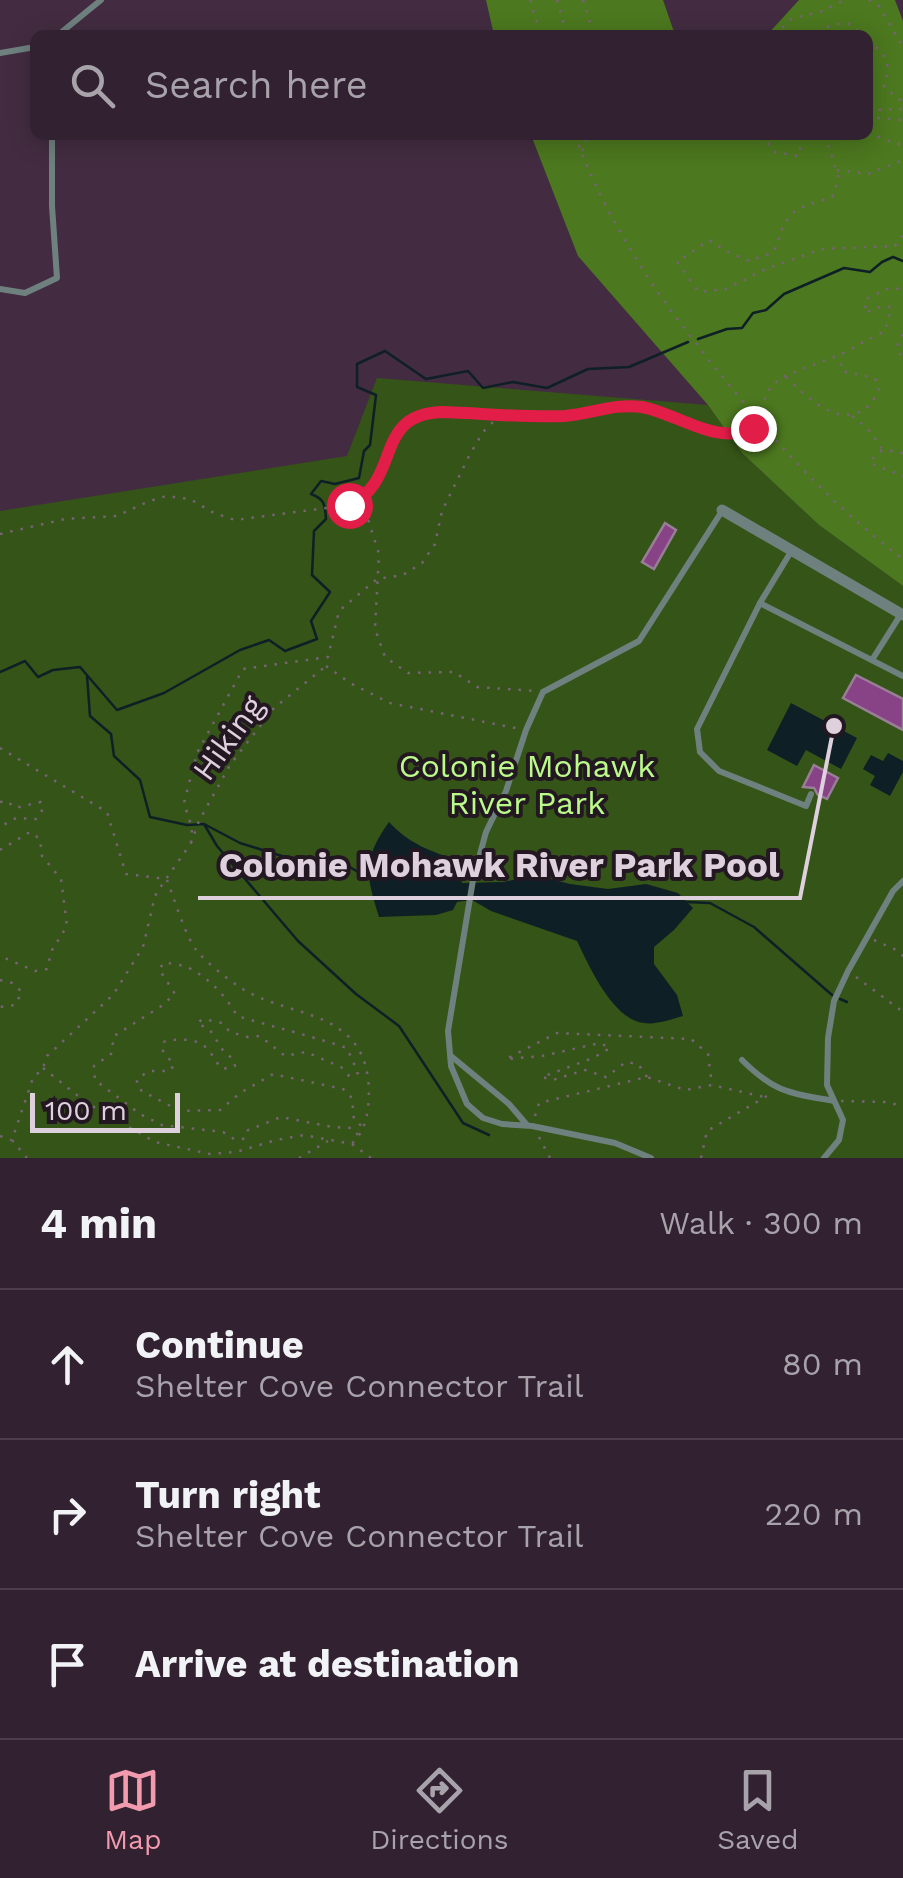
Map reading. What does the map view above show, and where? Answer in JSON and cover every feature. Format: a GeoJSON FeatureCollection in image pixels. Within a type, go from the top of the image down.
{"type":"FeatureCollection","features":[{"type":"Feature","properties":{"kind":"street"},"geometry":{"type":"LineString","coordinates":[[722,510],[902,614]]}},
{"type":"Feature","properties":{"kind":"lane"},"geometry":{"type":"LineString","coordinates":[[64,30],[101,0]]}},
{"type":"Feature","properties":{"kind":"lane"},"geometry":{"type":"LineString","coordinates":[[0,53],[30,46]]}},
{"type":"Feature","properties":{"kind":"lane"},"geometry":{"type":"LineString","coordinates":[[0,289],[26,293],[58,278],[52,140]]}},
{"type":"Feature","properties":{"kind":"lane"},"geometry":{"type":"LineString","coordinates":[[651,1158],[616,1143],[483,1118],[467,1104],[452,1066],[448,1031],[473,880],[486,832],[506,791],[543,692],[639,640],[722,510]]}},
{"type":"Feature","properties":{"kind":"lane"},"geometry":{"type":"LineString","coordinates":[[793,549],[760,603],[697,729],[700,752],[719,771],[806,806],[811,794]]}},
{"type":"Feature","properties":{"kind":"lane"},"geometry":{"type":"LineString","coordinates":[[760,603],[903,676]]}},
{"type":"Feature","properties":{"kind":"lane"},"geometry":{"type":"LineString","coordinates":[[872,660],[902,614]]}},
{"type":"Feature","properties":{"kind":"lane"},"geometry":{"type":"LineString","coordinates":[[824,1158],[839,1140],[843,1120],[827,1085],[834,1001],[903,881]]}},
{"type":"Feature","properties":{"kind":"lane"},"geometry":{"type":"LineString","coordinates":[[450,1054],[530,1126]]}},
{"type":"Feature","properties":{"kind":"lane"},"geometry":{"type":"LineString","coordinates":[[742,1060],[779,1089],[835,1101]]}},
{"type":"Feature","properties":{"kind":"path"},"geometry":{"type":"LineString","coordinates":[[530,0],[539,30]]}},
{"type":"Feature","properties":{"kind":"path"},"geometry":{"type":"LineString","coordinates":[[557,0],[566,30]]}},
{"type":"Feature","properties":{"kind":"path"},"geometry":{"type":"LineString","coordinates":[[583,0],[592,30]]}},
{"type":"Feature","properties":{"kind":"path"},"geometry":{"type":"LineString","coordinates":[[780,30],[791,19],[845,0]]}},
{"type":"Feature","properties":{"kind":"path"},"geometry":{"type":"LineString","coordinates":[[869,0],[879,6],[903,47]]}},
{"type":"Feature","properties":{"kind":"path"},"geometry":{"type":"LineString","coordinates":[[823,30],[849,24],[856,30]]}},
{"type":"Feature","properties":{"kind":"path"},"geometry":{"type":"LineString","coordinates":[[873,45],[889,66],[884,86],[903,102]]}},
{"type":"Feature","properties":{"kind":"path"},"geometry":{"type":"LineString","coordinates":[[873,111],[903,110]]}},
{"type":"Feature","properties":{"kind":"path"},"geometry":{"type":"LineString","coordinates":[[873,115],[903,120]]}},
{"type":"Feature","properties":{"kind":"path"},"geometry":{"type":"LineString","coordinates":[[873,135],[903,144]]}},
{"type":"Feature","properties":{"kind":"path"},"geometry":{"type":"LineString","coordinates":[[577,140],[588,172],[654,290],[760,423],[814,481],[903,559]]}},
{"type":"Feature","properties":{"kind":"path"},"geometry":{"type":"LineString","coordinates":[[582,152],[586,140]]}},
{"type":"Feature","properties":{"kind":"path"},"geometry":{"type":"LineString","coordinates":[[764,140],[775,152],[798,156],[799,140]]}},
{"type":"Feature","properties":{"kind":"path"},"geometry":{"type":"LineString","coordinates":[[827,140],[839,179],[832,197],[798,208],[783,223],[774,252],[749,261],[709,240],[677,262],[699,292],[726,289],[766,269],[822,249],[895,246],[903,235]]}},
{"type":"Feature","properties":{"kind":"path"},"geometry":{"type":"LineString","coordinates":[[836,170],[868,174],[903,160]]}},
{"type":"Feature","properties":{"kind":"path"},"geometry":{"type":"LineString","coordinates":[[0,534],[65,519],[117,516],[166,496],[194,500],[235,520],[349,505],[362,498],[379,479],[397,433],[411,420],[433,412],[572,416],[633,406],[732,435],[760,423],[766,393],[785,376],[839,355],[885,331],[890,307],[880,306],[865,313],[866,298],[889,288],[903,289]]}},
{"type":"Feature","properties":{"kind":"path"},"geometry":{"type":"LineString","coordinates":[[903,334],[897,346],[903,361]]}},
{"type":"Feature","properties":{"kind":"path"},"geometry":{"type":"LineString","coordinates":[[785,376],[829,412],[851,415],[868,408],[879,390],[875,378],[842,371],[839,355]]}},
{"type":"Feature","properties":{"kind":"path"},"geometry":{"type":"LineString","coordinates":[[500,414],[469,456],[442,511],[435,544],[422,563],[403,576],[378,579],[339,611],[326,666],[390,703],[526,730]]}},
{"type":"Feature","properties":{"kind":"path"},"geometry":{"type":"LineString","coordinates":[[851,415],[872,433],[882,450]]}},
{"type":"Feature","properties":{"kind":"path"},"geometry":{"type":"LineString","coordinates":[[903,453],[882,450],[876,452],[870,464],[903,476]]}},
{"type":"Feature","properties":{"kind":"path"},"geometry":{"type":"LineString","coordinates":[[362,498],[379,554],[374,629],[386,657],[408,673],[454,672],[477,686],[543,692]]}},
{"type":"Feature","properties":{"kind":"path"},"geometry":{"type":"LineString","coordinates":[[191,843],[192,828],[184,803],[197,753],[243,669],[328,657]]}},
{"type":"Feature","properties":{"kind":"path","name":"Hiking"},"geometry":{"type":"LineString","coordinates":[[12,1140],[33,1078],[43,1068],[46,1056],[113,995],[143,947],[155,896],[191,843],[230,765],[274,708],[326,666]]}},
{"type":"Feature","properties":{"kind":"path"},"geometry":{"type":"LineString","coordinates":[[0,748],[106,812],[126,874],[166,879],[195,949],[240,988],[314,1015],[343,1031],[364,1057],[368,1084],[363,1127],[352,1144]]}},
{"type":"Feature","properties":{"kind":"path"},"geometry":{"type":"LineString","coordinates":[[0,802],[7,801],[15,808],[41,802],[43,810],[36,819],[16,818],[0,827]]}},
{"type":"Feature","properties":{"kind":"path"},"geometry":{"type":"LineString","coordinates":[[0,850],[30,832],[40,839],[42,856],[61,879],[67,926],[52,950],[47,969],[34,971],[0,956]]}},
{"type":"Feature","properties":{"kind":"path"},"geometry":{"type":"LineString","coordinates":[[868,937],[903,956]]}},
{"type":"Feature","properties":{"kind":"path"},"geometry":{"type":"LineString","coordinates":[[896,950],[903,948]]}},
{"type":"Feature","properties":{"kind":"path"},"geometry":{"type":"LineString","coordinates":[[243,1139],[223,1132],[162,1125],[140,1114],[95,1080],[94,1066],[112,1054],[114,1036],[174,994],[158,969],[165,962],[186,966],[226,996],[237,1016],[347,1048],[358,1073],[350,1077],[341,1068],[306,1052],[285,1056],[260,1036],[230,1032],[222,1023],[204,1019],[197,1023],[210,1030],[224,1052],[234,1058],[235,1066],[222,1070],[212,1053],[199,1043],[180,1038],[163,1042],[163,1051],[174,1065],[170,1071],[149,1071],[137,1079],[142,1091],[180,1111],[220,1110],[240,1093],[274,1074],[290,1076],[343,1089],[352,1098],[354,1120],[363,1127]]}},
{"type":"Feature","properties":{"kind":"path"},"geometry":{"type":"LineString","coordinates":[[848,971],[903,1012]]}},
{"type":"Feature","properties":{"kind":"path"},"geometry":{"type":"LineString","coordinates":[[0,980],[12,983],[22,992],[15,1005],[0,1007]]}},
{"type":"Feature","properties":{"kind":"path"},"geometry":{"type":"LineString","coordinates":[[647,1077],[638,1064],[626,1062],[606,1077],[585,1070],[553,1080],[542,1077],[610,1048],[600,1043],[542,1056],[506,1059],[557,1032],[691,1039],[708,1054],[712,1085]]}},
{"type":"Feature","properties":{"kind":"path"},"geometry":{"type":"LineString","coordinates":[[43,1068],[88,1103],[155,1142],[210,1154],[236,1152],[304,1135],[352,1144],[371,1158]]}},
{"type":"Feature","properties":{"kind":"path"},"geometry":{"type":"LineString","coordinates":[[550,1158],[530,1126],[539,1102],[647,1077],[686,1090],[712,1085],[764,1097]]}},
{"type":"Feature","properties":{"kind":"path"},"geometry":{"type":"LineString","coordinates":[[701,1158],[707,1131],[779,1089]]}},
{"type":"Feature","properties":{"kind":"path"},"geometry":{"type":"LineString","coordinates":[[835,1101],[903,1106]]}},
{"type":"Feature","properties":{"kind":"path"},"geometry":{"type":"LineString","coordinates":[[243,1139],[246,1132],[281,1117],[352,1128],[358,1135]]}},
{"type":"Feature","properties":{"kind":"path"},"geometry":{"type":"LineString","coordinates":[[0,1136],[12,1140],[27,1158]]}},
{"type":"Feature","properties":{"kind":"path"},"geometry":{"type":"LineString","coordinates":[[243,1139],[249,1148]]}},
{"type":"Feature","properties":{"kind":"path"},"geometry":{"type":"LineString","coordinates":[[302,1157],[329,1140]]}},
{"type":"Feature","properties":{"kind":"green space"},"geometry":{"type":"Polygon","coordinates":[[[486,0],[663,0],[674,30],[493,30],[486,0]]]}},
{"type":"Feature","properties":{"kind":"green space"},"geometry":{"type":"Polygon","coordinates":[[[799,0],[895,0],[903,21],[903,586],[819,525],[742,453],[708,405],[578,256],[533,140],[873,140],[873,30],[772,30],[799,0]]]}},
{"type":"Feature","properties":{"kind":"green space","name":"Colonie Mohawk River Park"},"geometry":{"type":"Polygon","coordinates":[[[377,378],[708,405],[742,453],[819,525],[903,586],[903,1158],[0,1158],[0,511],[347,456],[377,378]]]}},
{"type":"Feature","properties":{"kind":"water"},"geometry":{"type":"Polygon","coordinates":[[[791,703],[857,738],[841,769],[806,750],[797,766],[767,750],[791,703]]]}},
{"type":"Feature","properties":{"kind":"water"},"geometry":{"type":"Polygon","coordinates":[[[888,753],[903,761],[903,772],[890,796],[870,785],[875,776],[863,769],[871,755],[883,761],[888,753]]]}},
{"type":"Feature","properties":{"kind":"water"},"geometry":{"type":"Polygon","coordinates":[[[389,822],[421,846],[458,860],[462,883],[503,882],[535,875],[608,889],[646,884],[678,893],[693,908],[654,947],[654,964],[677,995],[683,1016],[654,1023],[633,1020],[603,990],[577,941],[491,911],[472,900],[457,902],[453,910],[436,915],[379,917],[369,868],[374,847],[389,822]]]}},
{"type":"Feature","properties":{"kind":"building"},"geometry":{"type":"Polygon","coordinates":[[[665,523],[676,530],[654,569],[642,562],[665,523]]]}},
{"type":"Feature","properties":{"kind":"building"},"geometry":{"type":"Polygon","coordinates":[[[856,675],[903,699],[903,730],[843,698],[856,675]]]}},
{"type":"Feature","properties":{"kind":"building"},"geometry":{"type":"Polygon","coordinates":[[[814,765],[838,778],[827,799],[814,788],[803,787],[814,765]]]}},
{"type":"Feature","properties":{"kind":"waterway"},"geometry":{"type":"LineString","coordinates":[[698,339],[742,328],[753,313],[766,310],[784,294],[844,268],[870,272],[893,257],[903,261]]}},
{"type":"Feature","properties":{"kind":"waterway"},"geometry":{"type":"LineString","coordinates":[[0,672],[25,661],[38,677],[53,670],[80,667],[117,710],[164,693],[240,650],[269,640],[285,651],[317,639],[311,621],[330,592],[312,575],[314,531],[326,519],[323,503],[311,494],[321,481],[335,484],[359,478],[364,451],[370,445],[376,395],[357,387],[357,364],[385,351],[426,379],[468,371],[483,388],[513,382],[547,388],[588,369],[629,367],[688,342]]}},
{"type":"Feature","properties":{"kind":"waterway"},"geometry":{"type":"LineString","coordinates":[[87,676],[90,716],[111,734],[114,756],[140,780],[150,817],[187,825],[204,824],[240,843],[282,856],[313,861],[333,857],[371,875]]}},
{"type":"Feature","properties":{"kind":"waterway"},"geometry":{"type":"LineString","coordinates":[[204,824],[217,846],[298,941],[356,994],[399,1026],[463,1123],[489,1135]]}},
{"type":"Feature","properties":{"kind":"waterway"},"geometry":{"type":"LineString","coordinates":[[685,902],[710,903],[754,927],[832,995]]}},
{"type":"Feature","properties":{"kind":"waterway"},"geometry":{"type":"LineString","coordinates":[[840,999],[847,1002]]}},
{"type":"Feature","properties":{"kind":"place","name":"Colonie Mohawk River Park Pool"},"geometry":{"type":"Point","coordinates":[834,726]}},
{"type":"Feature","properties":{"kind":"route"},"geometry":{"type":"LineString","coordinates":[[349,505],[376,484],[401,428],[423,414],[572,416],[633,406],[724,434],[740,434],[753,428]]}}]}
